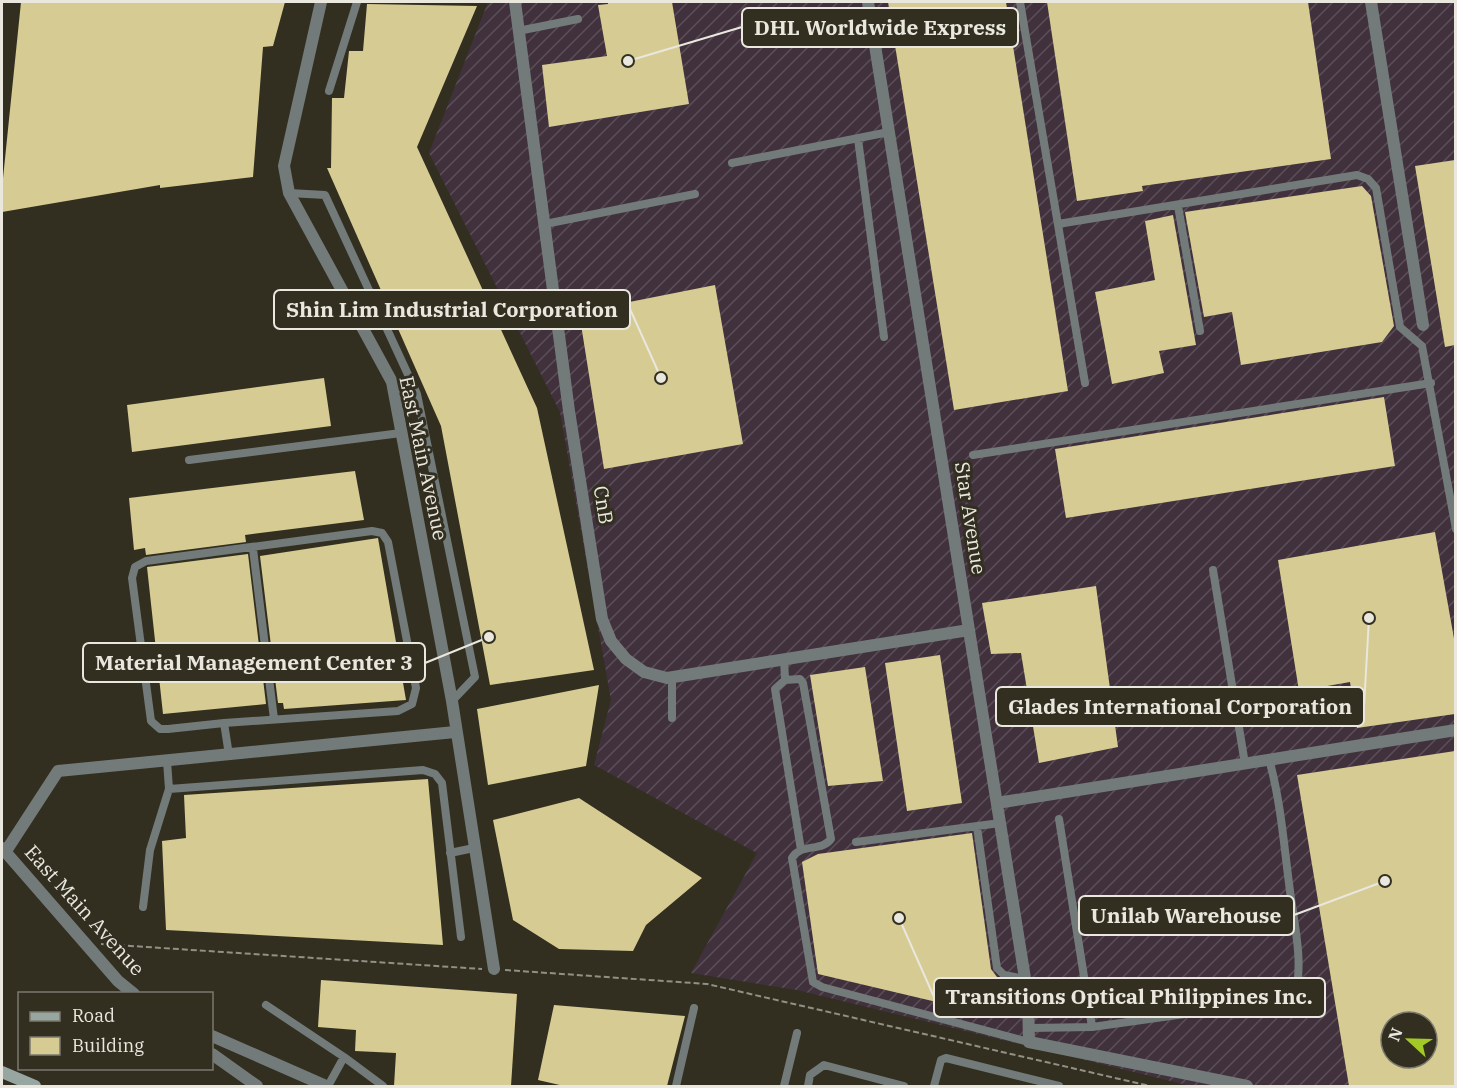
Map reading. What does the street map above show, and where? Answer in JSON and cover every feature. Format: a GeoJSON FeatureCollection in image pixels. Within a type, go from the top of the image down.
{"type":"FeatureCollection","features":[{"type":"Feature","properties":{"kind":"main road"},"geometry":{"type":"LineString","coordinates":[[2,1072],[35,1086]]}},
{"type":"Feature","properties":{"kind":"street","name":"East Main Avenue"},"geometry":{"type":"LineString","coordinates":[[321,2],[284,166],[289,193],[392,382],[452,701],[455,732],[494,969]]}},
{"type":"Feature","properties":{"kind":"street","name":"CnB"},"geometry":{"type":"LineString","coordinates":[[515,2],[569,411],[602,619],[616,648],[631,664],[650,675],[672,678],[784,658],[969,630]]}},
{"type":"Feature","properties":{"kind":"street","name":"Star Avenue"},"geometry":{"type":"LineString","coordinates":[[868,2],[1025,979],[1031,1028],[1029,1042]]}},
{"type":"Feature","properties":{"kind":"street"},"geometry":{"type":"LineString","coordinates":[[1371,2],[1423,325]]}},
{"type":"Feature","properties":{"kind":"street"},"geometry":{"type":"LineString","coordinates":[[997,802],[1455,730]]}},
{"type":"Feature","properties":{"kind":"street","name":"East Main Avenue"},"geometry":{"type":"LineString","coordinates":[[133,992],[118,981],[4,850],[58,771],[455,732]]}},
{"type":"Feature","properties":{"kind":"street"},"geometry":{"type":"LineString","coordinates":[[213,1036],[327,1086]]}},
{"type":"Feature","properties":{"kind":"street"},"geometry":{"type":"LineString","coordinates":[[1029,1042],[1246,1086]]}},
{"type":"Feature","properties":{"kind":"street"},"geometry":{"type":"LineString","coordinates":[[213,1055],[257,1086]]}},
{"type":"Feature","properties":{"kind":"lane"},"geometry":{"type":"LineString","coordinates":[[329,91],[357,2]]}},
{"type":"Feature","properties":{"kind":"lane"},"geometry":{"type":"LineString","coordinates":[[1020,2],[1085,383]]}},
{"type":"Feature","properties":{"kind":"lane"},"geometry":{"type":"LineString","coordinates":[[518,31],[578,19]]}},
{"type":"Feature","properties":{"kind":"lane"},"geometry":{"type":"LineString","coordinates":[[732,162],[890,132]]}},
{"type":"Feature","properties":{"kind":"lane"},"geometry":{"type":"LineString","coordinates":[[858,139],[884,337]]}},
{"type":"Feature","properties":{"kind":"lane"},"geometry":{"type":"LineString","coordinates":[[1058,224],[1357,175],[1368,179],[1377,188],[1400,327],[1422,346],[1431,383],[1455,529]]}},
{"type":"Feature","properties":{"kind":"lane"},"geometry":{"type":"LineString","coordinates":[[289,193],[325,195],[417,393],[475,677],[452,701]]}},
{"type":"Feature","properties":{"kind":"lane"},"geometry":{"type":"LineString","coordinates":[[545,224],[695,194]]}},
{"type":"Feature","properties":{"kind":"lane"},"geometry":{"type":"LineString","coordinates":[[1178,206],[1200,331]]}},
{"type":"Feature","properties":{"kind":"lane"},"geometry":{"type":"LineString","coordinates":[[973,455],[1431,383]]}},
{"type":"Feature","properties":{"kind":"lane"},"geometry":{"type":"LineString","coordinates":[[189,460],[401,433]]}},
{"type":"Feature","properties":{"kind":"lane"},"geometry":{"type":"LineString","coordinates":[[372,531],[382,533],[388,542],[416,688],[412,704],[398,711],[168,729],[160,729],[151,721],[133,572],[140,563],[146,561],[253,549],[372,531]]}},
{"type":"Feature","properties":{"kind":"lane"},"geometry":{"type":"LineString","coordinates":[[253,549],[274,719]]}},
{"type":"Feature","properties":{"kind":"lane"},"geometry":{"type":"LineString","coordinates":[[1213,570],[1245,764]]}},
{"type":"Feature","properties":{"kind":"lane"},"geometry":{"type":"LineString","coordinates":[[784,658],[785,680]]}},
{"type":"Feature","properties":{"kind":"lane"},"geometry":{"type":"LineString","coordinates":[[672,678],[672,718]]}},
{"type":"Feature","properties":{"kind":"lane"},"geometry":{"type":"LineString","coordinates":[[801,850],[775,689],[785,680],[800,679],[803,683],[831,839],[826,844],[801,850],[792,858],[813,982],[817,986],[1029,1042]]}},
{"type":"Feature","properties":{"kind":"lane"},"geometry":{"type":"LineString","coordinates":[[224,723],[229,755]]}},
{"type":"Feature","properties":{"kind":"lane"},"geometry":{"type":"LineString","coordinates":[[1031,1028],[1092,1027],[1285,1000],[1296,991],[1299,978],[1298,952],[1279,801],[1269,759]]}},
{"type":"Feature","properties":{"kind":"lane"},"geometry":{"type":"LineString","coordinates":[[143,907],[150,850],[169,789],[167,761]]}},
{"type":"Feature","properties":{"kind":"lane"},"geometry":{"type":"LineString","coordinates":[[169,789],[423,770],[435,774],[442,783],[461,937]]}},
{"type":"Feature","properties":{"kind":"lane"},"geometry":{"type":"LineString","coordinates":[[1059,819],[1092,1027]]}},
{"type":"Feature","properties":{"kind":"lane"},"geometry":{"type":"LineString","coordinates":[[856,842],[1000,823]]}},
{"type":"Feature","properties":{"kind":"lane"},"geometry":{"type":"LineString","coordinates":[[977,827],[997,968],[1004,975],[1025,979]]}},
{"type":"Feature","properties":{"kind":"lane"},"geometry":{"type":"LineString","coordinates":[[450,852],[474,848]]}},
{"type":"Feature","properties":{"kind":"lane"},"geometry":{"type":"LineString","coordinates":[[266,1005],[383,1086]]}},
{"type":"Feature","properties":{"kind":"lane"},"geometry":{"type":"LineString","coordinates":[[676,1086],[694,1008]]}},
{"type":"Feature","properties":{"kind":"lane"},"geometry":{"type":"LineString","coordinates":[[784,1086],[796,1033]]}},
{"type":"Feature","properties":{"kind":"lane"},"geometry":{"type":"LineString","coordinates":[[327,1086],[344,1058]]}},
{"type":"Feature","properties":{"kind":"lane"},"geometry":{"type":"LineString","coordinates":[[934,1086],[941,1060],[946,1058],[1059,1086]]}},
{"type":"Feature","properties":{"kind":"lane"},"geometry":{"type":"LineString","coordinates":[[808,1086],[810,1075],[824,1065],[904,1086]]}},
{"type":"Feature","properties":{"kind":"path"},"geometry":{"type":"LineString","coordinates":[[85,943],[707,984],[1150,1086]]}},
{"type":"Feature","properties":{"kind":"shaded area"},"geometry":{"type":"Polygon","coordinates":[[[488,2],[1455,2],[1455,1086],[1272,1086],[1263,1084],[1262,1086],[1191,1086],[797,990],[691,973],[757,853],[594,765],[611,700],[560,412],[429,153],[488,2]]]}},
{"type":"Feature","properties":{"kind":"building"},"geometry":{"type":"Polygon","coordinates":[[[21,2],[285,2],[273,46],[263,47],[253,177],[160,188],[160,185],[2,212],[2,188],[21,2]]]}},
{"type":"Feature","properties":{"kind":"building"},"geometry":{"type":"Polygon","coordinates":[[[608,2],[672,2],[689,104],[549,127],[542,65],[607,56],[598,5],[608,4],[608,2]]]}},
{"type":"Feature","properties":{"kind":"building"},"geometry":{"type":"Polygon","coordinates":[[[888,2],[1006,2],[1068,391],[954,410],[888,2]]]}},
{"type":"Feature","properties":{"kind":"building"},"geometry":{"type":"Polygon","coordinates":[[[1047,2],[1308,2],[1331,159],[1142,186],[1143,191],[1077,201],[1047,2]]]}},
{"type":"Feature","properties":{"kind":"building"},"geometry":{"type":"Polygon","coordinates":[[[367,4],[477,6],[417,147],[537,408],[594,670],[490,685],[441,426],[327,168],[331,168],[332,98],[344,98],[349,51],[363,51],[367,4]]]}},
{"type":"Feature","properties":{"kind":"building"},"geometry":{"type":"Polygon","coordinates":[[[1455,160],[1455,345],[1445,347],[1415,166],[1455,160]]]}},
{"type":"Feature","properties":{"kind":"building"},"geometry":{"type":"Polygon","coordinates":[[[1362,186],[1371,196],[1394,326],[1382,342],[1241,365],[1232,312],[1204,317],[1185,212],[1362,186]]]}},
{"type":"Feature","properties":{"kind":"building"},"geometry":{"type":"Polygon","coordinates":[[[1173,215],[1196,345],[1159,351],[1164,373],[1112,384],[1095,292],[1155,280],[1145,221],[1173,215]]]}},
{"type":"Feature","properties":{"kind":"building"},"geometry":{"type":"Polygon","coordinates":[[[715,285],[743,444],[604,469],[579,312],[715,285]]]}},
{"type":"Feature","properties":{"kind":"building"},"geometry":{"type":"Polygon","coordinates":[[[324,378],[331,426],[132,452],[127,405],[324,378]]]}},
{"type":"Feature","properties":{"kind":"building"},"geometry":{"type":"Polygon","coordinates":[[[1384,397],[1395,466],[1066,518],[1055,449],[1384,397]]]}},
{"type":"Feature","properties":{"kind":"building"},"geometry":{"type":"Polygon","coordinates":[[[355,471],[364,520],[245,535],[246,542],[146,555],[145,548],[134,550],[129,498],[355,471]]]}},
{"type":"Feature","properties":{"kind":"building"},"geometry":{"type":"Polygon","coordinates":[[[1435,532],[1455,644],[1455,714],[1357,728],[1350,682],[1299,691],[1278,560],[1435,532]]]}},
{"type":"Feature","properties":{"kind":"building"},"geometry":{"type":"Polygon","coordinates":[[[378,538],[406,700],[284,709],[283,703],[278,703],[260,556],[378,538]]]}},
{"type":"Feature","properties":{"kind":"building"},"geometry":{"type":"Polygon","coordinates":[[[248,554],[266,704],[163,714],[147,567],[248,554]]]}},
{"type":"Feature","properties":{"kind":"building"},"geometry":{"type":"Polygon","coordinates":[[[1096,586],[1118,747],[1039,763],[1021,653],[991,654],[982,603],[1096,586]]]}},
{"type":"Feature","properties":{"kind":"building"},"geometry":{"type":"Polygon","coordinates":[[[940,655],[962,803],[907,811],[885,663],[940,655]]]}},
{"type":"Feature","properties":{"kind":"building"},"geometry":{"type":"Polygon","coordinates":[[[865,667],[883,781],[828,786],[810,675],[865,667]]]}},
{"type":"Feature","properties":{"kind":"building"},"geometry":{"type":"Polygon","coordinates":[[[599,685],[586,766],[488,785],[477,709],[599,685]]]}},
{"type":"Feature","properties":{"kind":"building"},"geometry":{"type":"Polygon","coordinates":[[[1455,751],[1455,1086],[1349,1086],[1297,775],[1455,751]]]}},
{"type":"Feature","properties":{"kind":"building"},"geometry":{"type":"Polygon","coordinates":[[[428,779],[443,945],[166,930],[162,841],[186,838],[184,795],[428,779]]]}},
{"type":"Feature","properties":{"kind":"building"},"geometry":{"type":"Polygon","coordinates":[[[579,798],[702,878],[646,925],[633,951],[559,949],[513,920],[493,820],[579,798]]]}},
{"type":"Feature","properties":{"kind":"building"},"geometry":{"type":"Polygon","coordinates":[[[972,833],[991,969],[997,977],[1002,1007],[962,1008],[818,974],[802,862],[818,854],[972,833]]]}},
{"type":"Feature","properties":{"kind":"building"},"geometry":{"type":"Polygon","coordinates":[[[321,980],[517,994],[511,1086],[394,1086],[396,1053],[355,1051],[356,1030],[318,1027],[321,980]]]}},
{"type":"Feature","properties":{"kind":"building"},"geometry":{"type":"Polygon","coordinates":[[[554,1005],[685,1016],[667,1086],[564,1086],[538,1080],[554,1005]]]}},
{"type":"Feature","properties":{"kind":"place","name":"DHL Worldwide Express"},"geometry":{"type":"Point","coordinates":[628,61]}},
{"type":"Feature","properties":{"kind":"place","name":"Shin Lim Industrial Corporation"},"geometry":{"type":"Point","coordinates":[661,378]}},
{"type":"Feature","properties":{"kind":"place","name":"Glades International Corporation"},"geometry":{"type":"Point","coordinates":[1369,618]}},
{"type":"Feature","properties":{"kind":"place","name":"Material Management Center 3"},"geometry":{"type":"Point","coordinates":[489,637]}},
{"type":"Feature","properties":{"kind":"place","name":"Unilab Warehouse"},"geometry":{"type":"Point","coordinates":[1385,881]}},
{"type":"Feature","properties":{"kind":"place","name":"Transitions Optical Philippines Inc."},"geometry":{"type":"Point","coordinates":[899,918]}}]}
